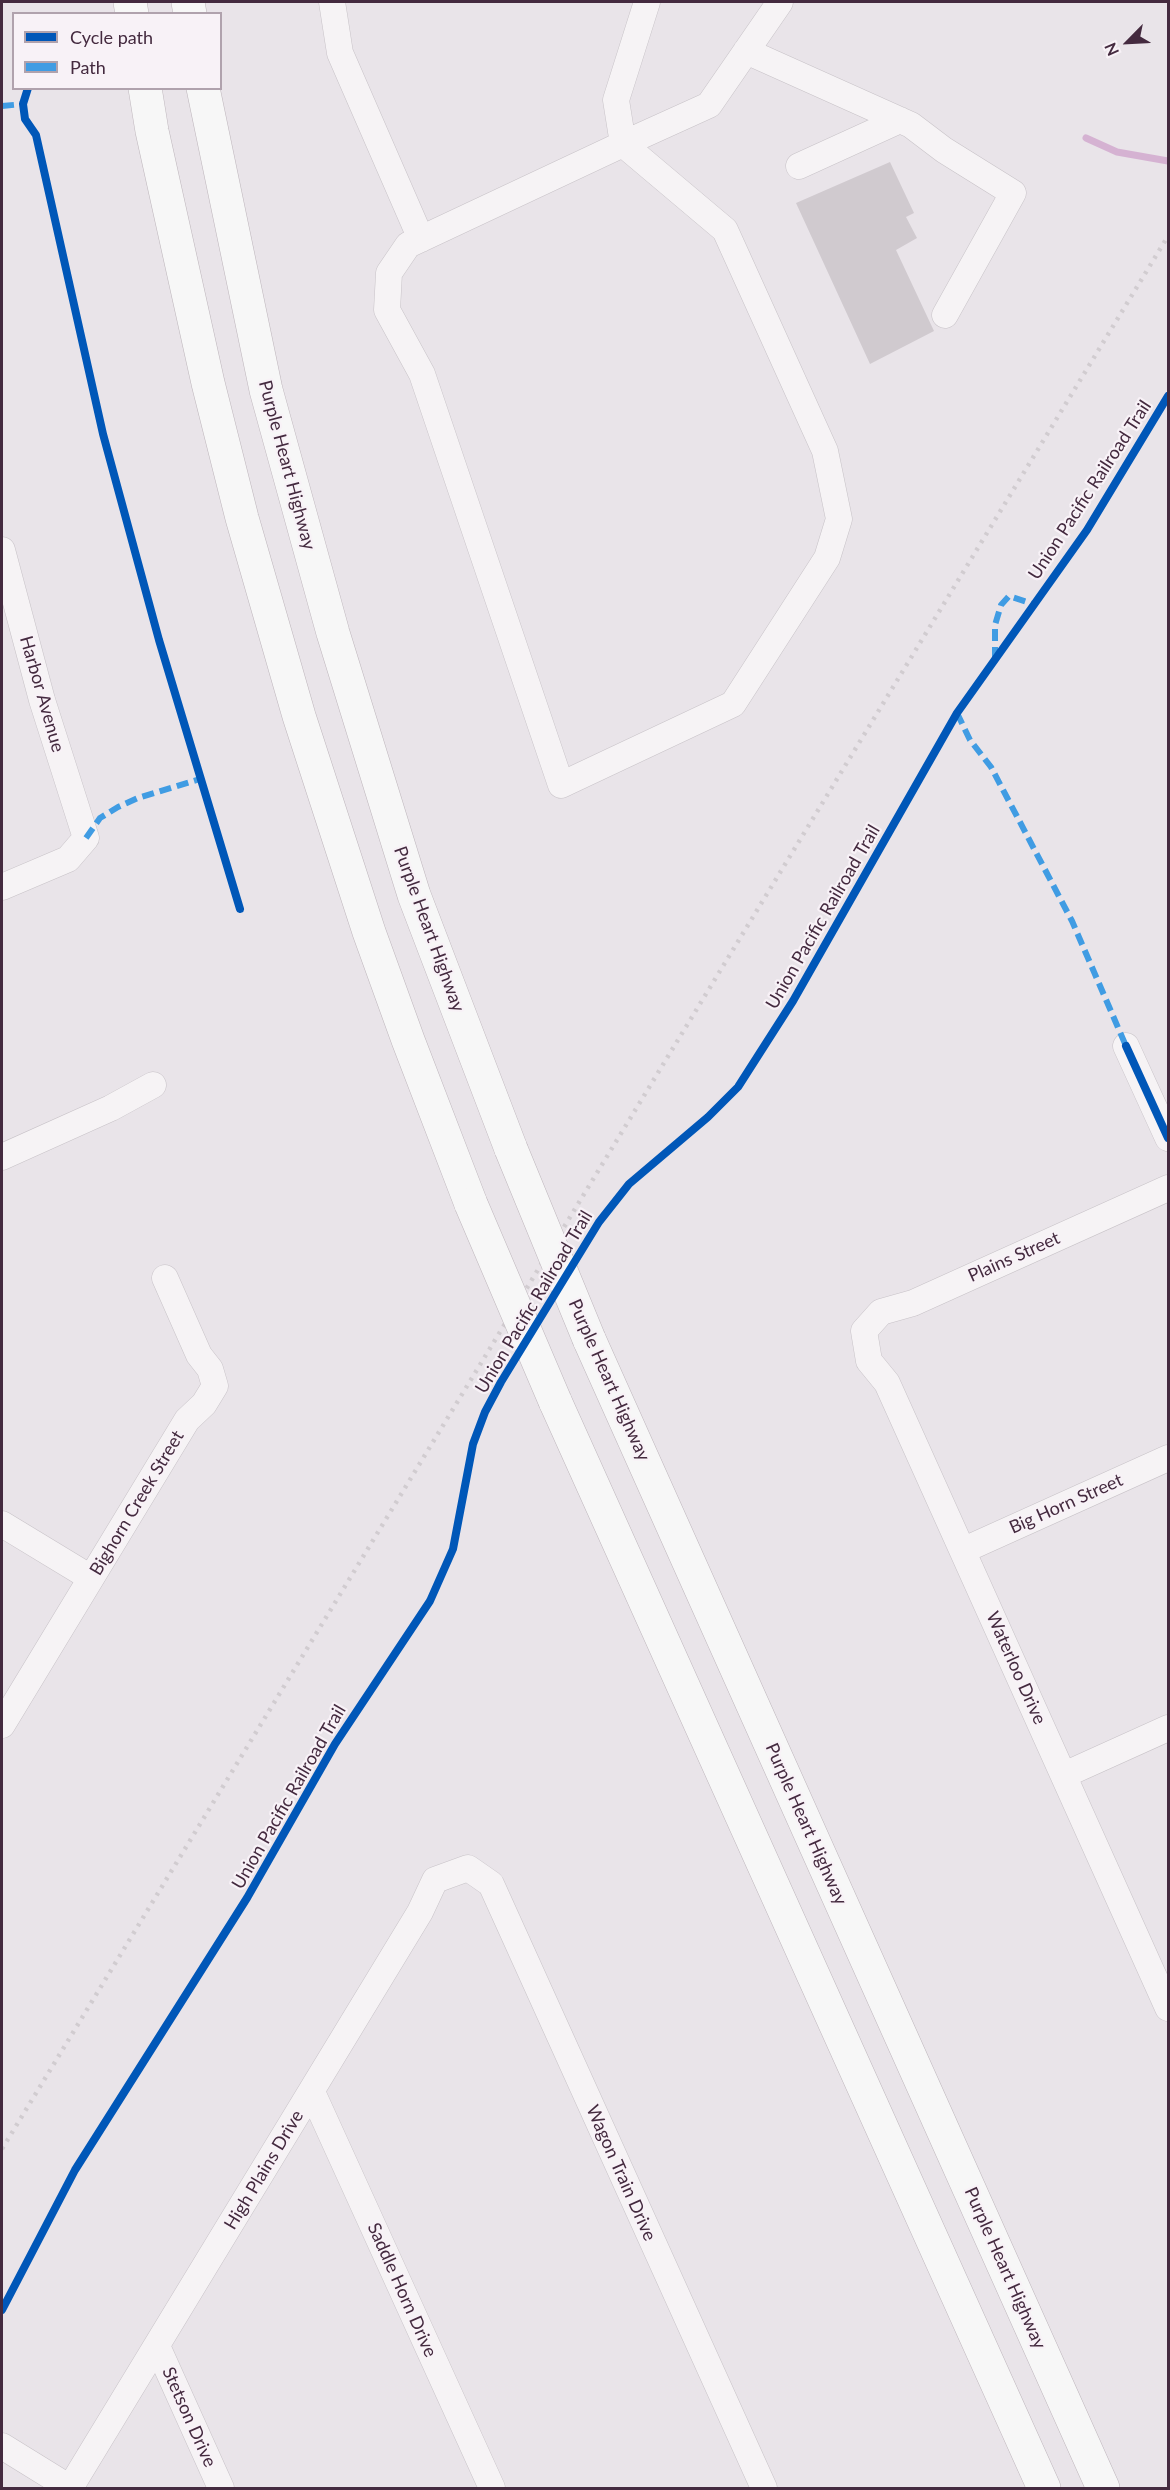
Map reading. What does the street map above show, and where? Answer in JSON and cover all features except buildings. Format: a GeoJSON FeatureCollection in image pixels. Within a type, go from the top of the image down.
{"type":"FeatureCollection","features":[{"type":"Feature","properties":{"kind":"highway"},"geometry":{"type":"LineString","coordinates":[[145,90],[152,131],[208,383],[242,518],[299,716],[389,986],[471,1204],[555,1401],[1044,2488]]}},
{"type":"Feature","properties":{"kind":"highway","name":"Purple Heart Highway"},"geometry":{"type":"LineString","coordinates":[[203,90],[266,390],[333,633],[414,895],[511,1149],[589,1339],[1103,2488]]}},
{"type":"Feature","properties":{"kind":"street"},"geometry":{"type":"LineString","coordinates":[[332,2],[340,53],[421,239]]}},
{"type":"Feature","properties":{"kind":"street"},"geometry":{"type":"LineString","coordinates":[[647,2],[616,100],[623,144],[725,230],[825,451],[839,519],[827,558],[734,704],[561,785],[422,374],[387,310],[389,273],[408,244],[421,239],[623,144],[709,105],[780,2]]}},
{"type":"Feature","properties":{"kind":"street"},"geometry":{"type":"LineString","coordinates":[[746,51],[900,120],[1013,193],[945,315]]}},
{"type":"Feature","properties":{"kind":"street"},"geometry":{"type":"LineString","coordinates":[[799,166],[900,120]]}},
{"type":"Feature","properties":{"kind":"street","name":"Harbor Avenue"},"geometry":{"type":"LineString","coordinates":[[2,550],[42,700],[86,838],[69,859],[2,887]]}},
{"type":"Feature","properties":{"kind":"street"},"geometry":{"type":"LineString","coordinates":[[1126,1046],[1168,1138]]}},
{"type":"Feature","properties":{"kind":"street"},"geometry":{"type":"LineString","coordinates":[[2,1157],[111,1108],[153,1085]]}},
{"type":"Feature","properties":{"kind":"street","name":"Plains Street"},"geometry":{"type":"LineString","coordinates":[[864,1331],[881,1312],[913,1303],[1168,1188]]}},
{"type":"Feature","properties":{"kind":"street","name":"Bighorn Creek Street"},"geometry":{"type":"LineString","coordinates":[[2,1725],[188,1420],[204,1404],[215,1386],[210,1369],[199,1355],[165,1278]]}},
{"type":"Feature","properties":{"kind":"street","name":"Waterloo Drive"},"geometry":{"type":"LineString","coordinates":[[864,1331],[868,1361],[887,1383],[1168,2004]]}},
{"type":"Feature","properties":{"kind":"street","name":"Big Horn Street"},"geometry":{"type":"LineString","coordinates":[[964,1550],[1168,1458]]}},
{"type":"Feature","properties":{"kind":"street"},"geometry":{"type":"LineString","coordinates":[[2,1524],[91,1578]]}},
{"type":"Feature","properties":{"kind":"street"},"geometry":{"type":"LineString","coordinates":[[1064,1775],[1168,1728]]}},
{"type":"Feature","properties":{"kind":"street","name":"High Plains Drive"},"geometry":{"type":"LineString","coordinates":[[70,2488],[312,2092],[420,1912],[435,1880],[468,1868]]}},
{"type":"Feature","properties":{"kind":"street","name":"Wagon Train Drive"},"geometry":{"type":"LineString","coordinates":[[468,1868],[491,1884],[764,2488]]}},
{"type":"Feature","properties":{"kind":"street","name":"Saddle Horn Drive"},"geometry":{"type":"LineString","coordinates":[[312,2092],[492,2488]]}},
{"type":"Feature","properties":{"kind":"street","name":"Stetson Drive"},"geometry":{"type":"LineString","coordinates":[[157,2346],[222,2488]]}},
{"type":"Feature","properties":{"kind":"street"},"geometry":{"type":"LineString","coordinates":[[2,2446],[70,2488]]}},
{"type":"Feature","properties":{"kind":"waterway"},"geometry":{"type":"LineString","coordinates":[[1086,138],[1117,152],[1168,161]]}},
{"type":"Feature","properties":{"kind":"railway"},"geometry":{"type":"LineString","coordinates":[[2,2149],[1168,236]]}},
{"type":"Feature","properties":{"kind":"marked path"},"geometry":{"type":"LineString","coordinates":[[2,106],[23,104]]}},
{"type":"Feature","properties":{"kind":"marked path"},"geometry":{"type":"LineString","coordinates":[[995,659],[995,625],[1001,605],[1009,596],[1033,604]]}},
{"type":"Feature","properties":{"kind":"marked path"},"geometry":{"type":"LineString","coordinates":[[957,713],[970,740],[991,767],[1072,921],[1126,1046]]}},
{"type":"Feature","properties":{"kind":"marked path"},"geometry":{"type":"LineString","coordinates":[[86,838],[100,818],[118,807],[138,798],[200,779]]}},
{"type":"Feature","properties":{"kind":"cycle path"},"geometry":{"type":"LineString","coordinates":[[27,90],[23,104],[25,119],[36,135],[103,434],[159,640],[240,909]]}},
{"type":"Feature","properties":{"kind":"cycle path","name":"Union Pacific Railroad Trail"},"geometry":{"type":"LineString","coordinates":[[2,2310],[75,2170],[247,1898],[335,1744],[430,1601],[453,1549],[473,1444],[485,1412],[501,1382],[599,1222],[629,1184],[708,1117],[738,1087],[793,1001],[957,713],[1087,530],[1168,396]]}},
{"type":"Feature","properties":{"kind":"cycle path"},"geometry":{"type":"LineString","coordinates":[[1126,1046],[1168,1138]]}}]}
